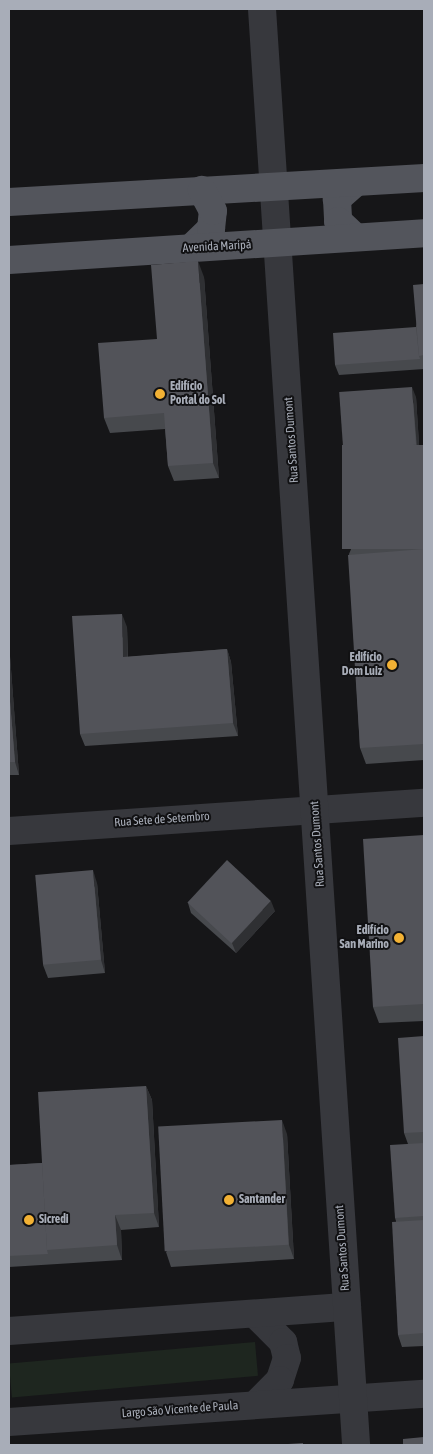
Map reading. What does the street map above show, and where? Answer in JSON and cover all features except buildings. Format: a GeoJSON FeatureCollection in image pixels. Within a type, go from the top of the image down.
{"type":"FeatureCollection","features":[{"type":"Feature","properties":{"kind":"main road"},"geometry":{"type":"LineString","coordinates":[[9,202],[202,190],[354,184],[424,178]]}},
{"type":"Feature","properties":{"kind":"main road"},"geometry":{"type":"LineString","coordinates":[[354,184],[337,199],[338,221],[355,238]]}},
{"type":"Feature","properties":{"kind":"main road"},"geometry":{"type":"LineString","coordinates":[[191,248],[211,229],[213,211],[202,190]]}},
{"type":"Feature","properties":{"kind":"main road","name":"Avenida Maripá"},"geometry":{"type":"LineString","coordinates":[[9,260],[424,233]]}},
{"type":"Feature","properties":{"kind":"street"},"geometry":{"type":"LineString","coordinates":[[262,9],[274,188]]}},
{"type":"Feature","properties":{"kind":"street","name":"Rua Santos Dumont"},"geometry":{"type":"LineString","coordinates":[[274,188],[356,1445]]}},
{"type":"Feature","properties":{"kind":"street","name":"Rua Sete de Setembro"},"geometry":{"type":"LineString","coordinates":[[9,831],[424,803]]}},
{"type":"Feature","properties":{"kind":"street"},"geometry":{"type":"LineString","coordinates":[[9,1331],[347,1308]]}},
{"type":"Feature","properties":{"kind":"street"},"geometry":{"type":"LineString","coordinates":[[255,1314],[283,1342],[287,1358],[280,1380],[256,1404]]}},
{"type":"Feature","properties":{"kind":"street","name":"Largo São Vicente de Paula"},"geometry":{"type":"LineString","coordinates":[[9,1422],[424,1394]]}},
{"type":"Feature","properties":{"kind":"shaded area"},"geometry":{"type":"Polygon","coordinates":[[[255,1342],[258,1376],[12,1397],[9,1364],[255,1342]]]}},
{"type":"Feature","properties":{"kind":"place","name":"Edifício Portal do Sol"},"geometry":{"type":"Point","coordinates":[160,394]}},
{"type":"Feature","properties":{"kind":"place","name":"Edifício Dom Luiz"},"geometry":{"type":"Point","coordinates":[392,665]}},
{"type":"Feature","properties":{"kind":"place","name":"Edifício San Marino"},"geometry":{"type":"Point","coordinates":[399,938]}},
{"type":"Feature","properties":{"kind":"place","name":"Santander"},"geometry":{"type":"Point","coordinates":[229,1200]}},
{"type":"Feature","properties":{"kind":"place","name":"Sicredi"},"geometry":{"type":"Point","coordinates":[29,1220]}}]}
